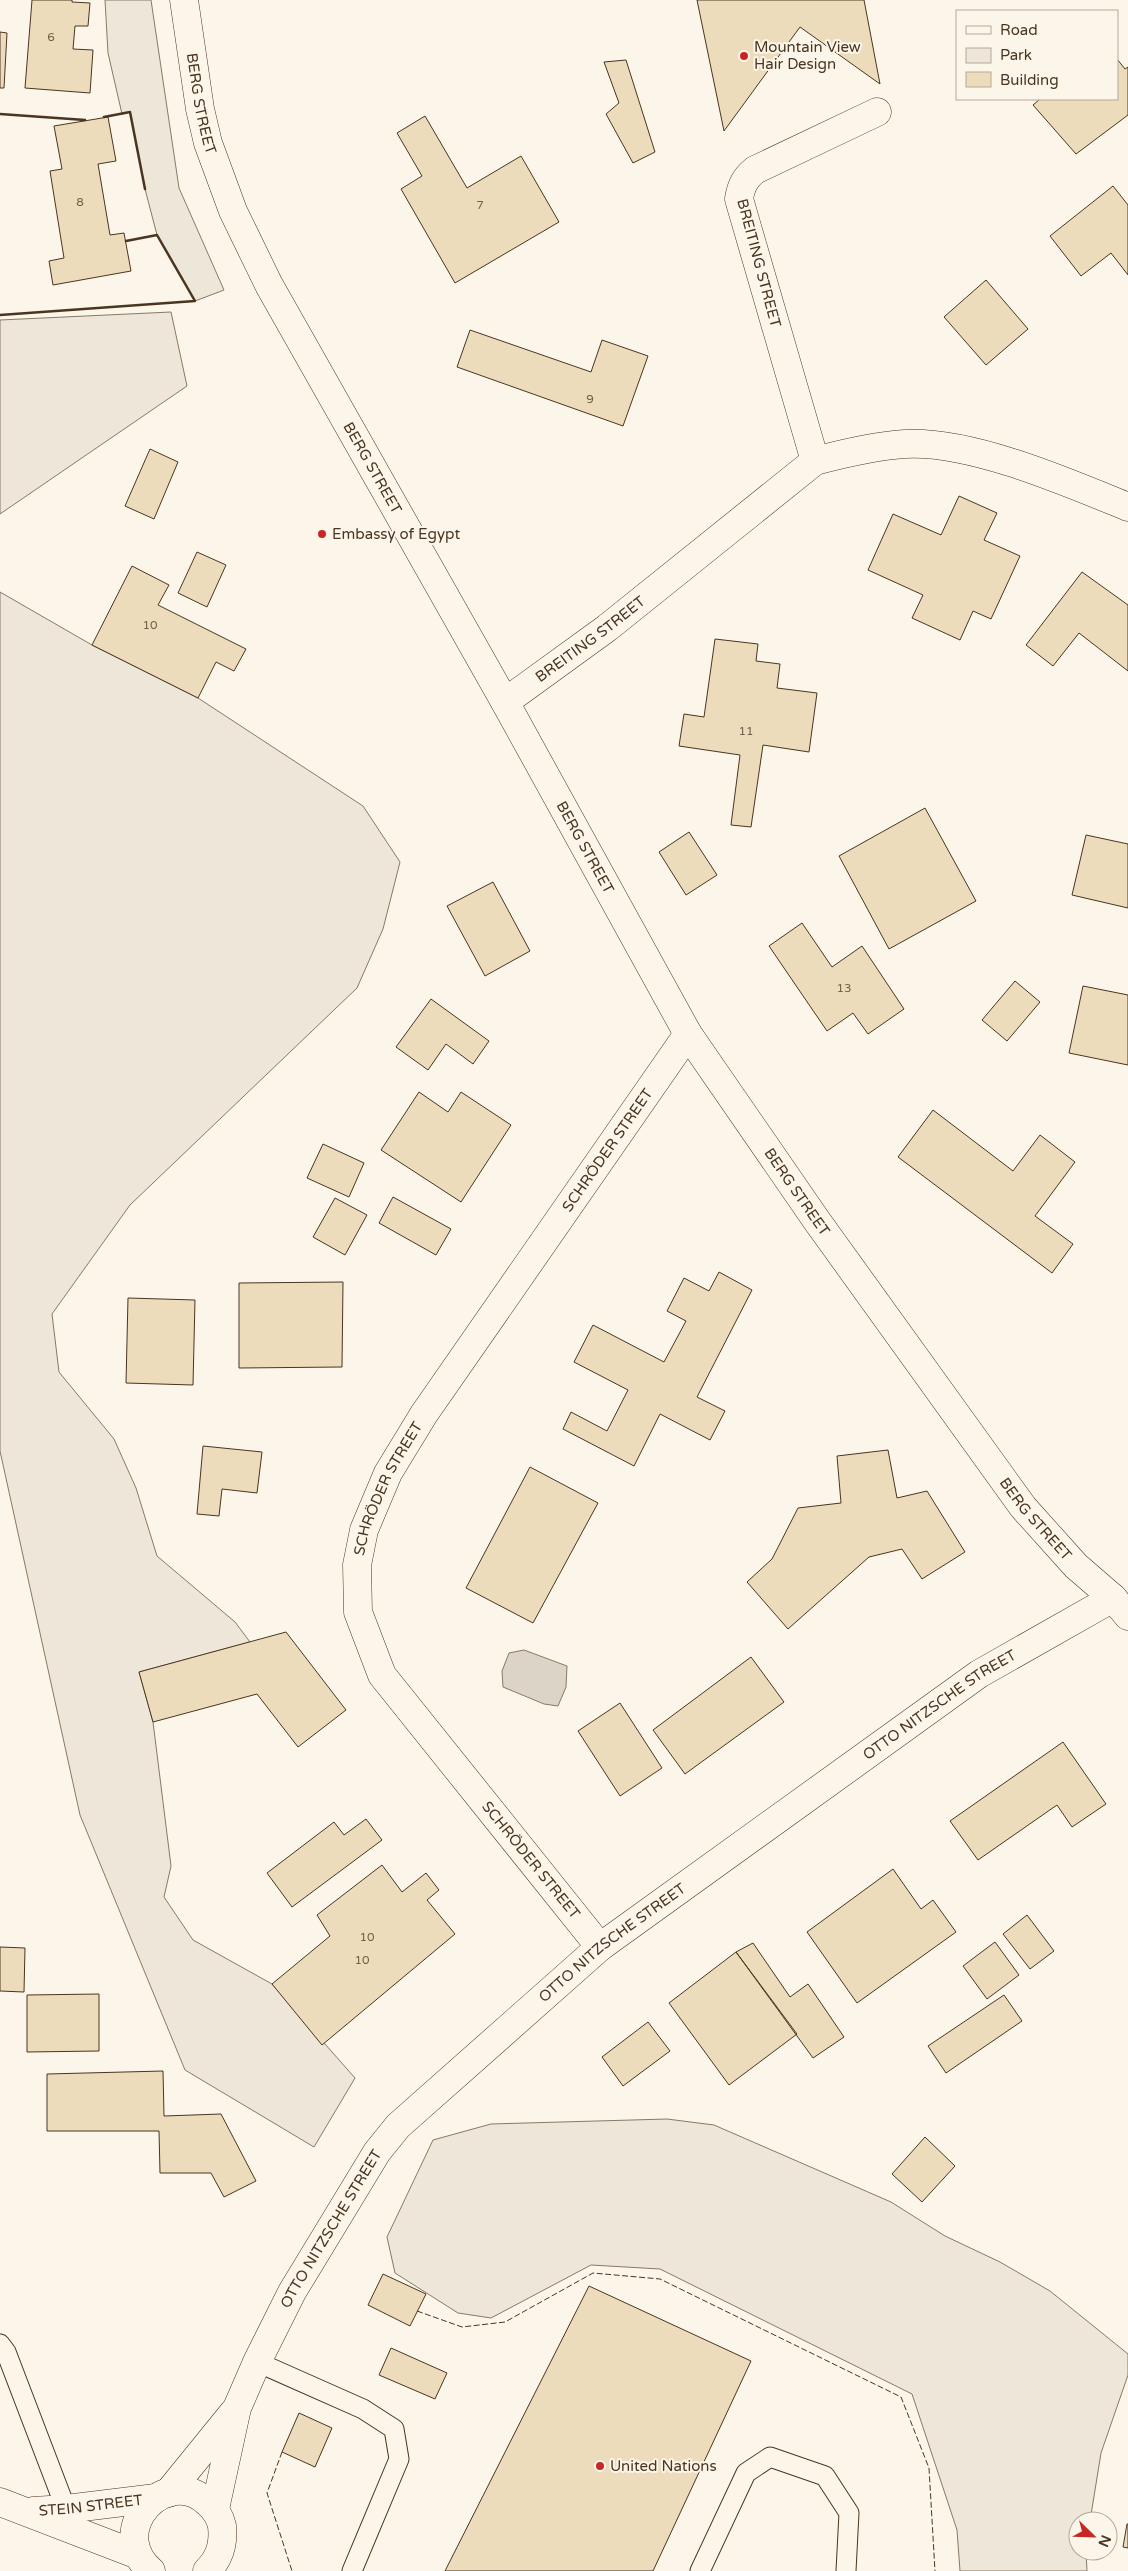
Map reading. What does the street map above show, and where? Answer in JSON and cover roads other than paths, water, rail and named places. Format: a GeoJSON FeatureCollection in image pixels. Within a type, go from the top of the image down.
{"type":"FeatureCollection","features":[{"type":"Feature","properties":{"kind":"street","name":"BERG STREET"},"geometry":{"type":"LineString","coordinates":[[184,0],[200,109],[208,143],[233,211],[269,285],[505,702],[688,1034],[817,1221],[1024,1507],[1076,1566],[1123,1602]]}},
{"type":"Feature","properties":{"kind":"street","name":"BREITING STREET"},"geometry":{"type":"LineString","coordinates":[[815,461],[739,199],[740,190],[746,177],[755,170],[877,112]]}},
{"type":"Feature","properties":{"kind":"street","name":"BREITING STREET"},"geometry":{"type":"LineString","coordinates":[[505,702],[607,628],[815,461],[855,450],[906,444],[956,448],[1060,479],[1128,507]]}},
{"type":"Feature","properties":{"kind":"street","name":"SCHRÖDER STREET"},"geometry":{"type":"LineString","coordinates":[[600,1947],[382,1675],[358,1612],[357,1565],[364,1530],[388,1474],[424,1414],[688,1034]]}},
{"type":"Feature","properties":{"kind":"street","name":"OTTO NITZSCHE STREET"},"geometry":{"type":"LineString","coordinates":[[215,2509],[237,2408],[257,2362],[292,2292],[377,2152],[398,2126],[600,1947],[979,1674],[1123,1602]]}},
{"type":"Feature","properties":{"kind":"street","name":"OTTO NITZSCHE STREET"},"geometry":{"type":"LineString","coordinates":[[144,2563],[134,2542],[134,2529],[146,2506],[162,2495],[237,2408]]}},
{"type":"Feature","properties":{"kind":"street","name":"STEIN STREET"},"geometry":{"type":"LineString","coordinates":[[12,2506],[66,2509],[181,2491],[194,2494],[215,2509]]}},
{"type":"Feature","properties":{"kind":"street","name":"STEIN STREET"},"geometry":{"type":"LineString","coordinates":[[12,2506],[144,2563]]}},
{"type":"Feature","properties":{"kind":"street"},"geometry":{"type":"LineString","coordinates":[[215,2509],[222,2529],[218,2564]]}},
{"type":"Feature","properties":{"kind":"lane"},"geometry":{"type":"LineString","coordinates":[[0,2344],[6,2352],[66,2509]]}},
{"type":"Feature","properties":{"kind":"lane"},"geometry":{"type":"LineString","coordinates":[[257,2362],[363,2409],[394,2429],[399,2459],[352,2571]]}},
{"type":"Feature","properties":{"kind":"lane"},"geometry":{"type":"LineString","coordinates":[[700,2571],[746,2473],[770,2457],[824,2476],[830,2483],[849,2512],[846,2571]]}},
{"type":"Feature","properties":{"kind":"place","name":"Mountain View Hair Design"},"geometry":{"type":"Point","coordinates":[744,56]}},
{"type":"Feature","properties":{"kind":"place","name":"Embassy of Egypt"},"geometry":{"type":"Point","coordinates":[322,534]}},
{"type":"Feature","properties":{"kind":"place","name":"United Nations"},"geometry":{"type":"Point","coordinates":[600,2466]}}]}
